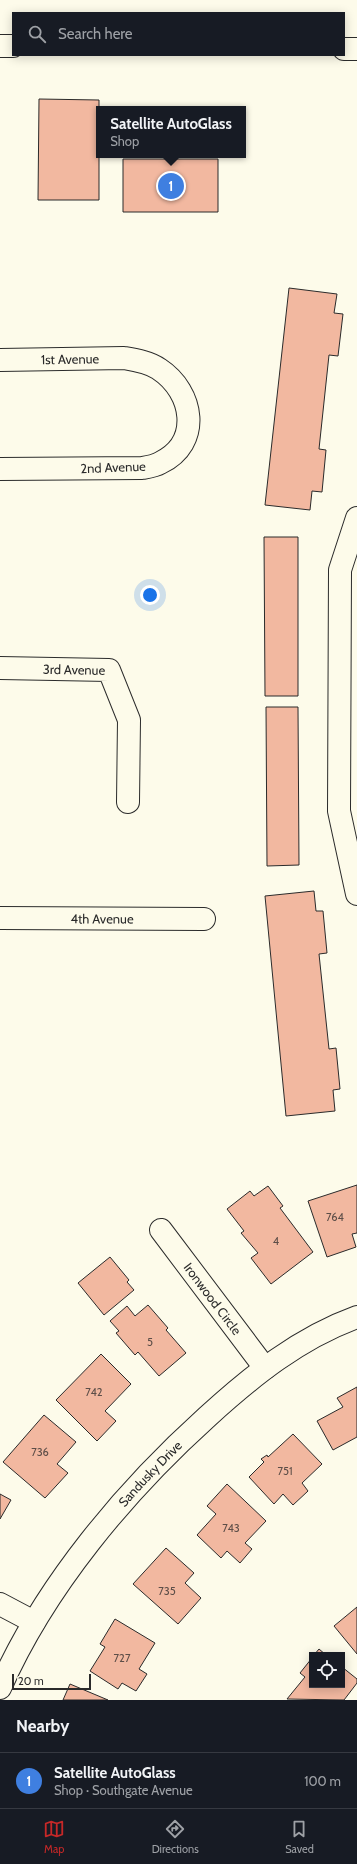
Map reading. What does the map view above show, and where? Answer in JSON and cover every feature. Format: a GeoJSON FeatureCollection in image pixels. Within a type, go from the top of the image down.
{"type":"FeatureCollection","features":[{"type":"Feature","properties":{"kind":"street"},"geometry":{"type":"LineString","coordinates":[[0,46],[12,46]]}},
{"type":"Feature","properties":{"kind":"street"},"geometry":{"type":"LineString","coordinates":[[345,49],[357,49]]}},
{"type":"Feature","properties":{"kind":"street","name":"1st Avenue"},"geometry":{"type":"LineString","coordinates":[[0,360],[124,358],[140,360]]}},
{"type":"Feature","properties":{"kind":"street","name":"2nd Avenue"},"geometry":{"type":"LineString","coordinates":[[0,469],[142,468],[160,463],[175,452],[186,437],[190,418],[185,399],[174,382],[159,368],[140,360]]}},
{"type":"Feature","properties":{"kind":"street"},"geometry":{"type":"LineString","coordinates":[[357,518],[340,570],[339,803],[339,811],[357,894]]}},
{"type":"Feature","properties":{"kind":"street","name":"3rd Avenue"},"geometry":{"type":"LineString","coordinates":[[0,668],[109,670],[129,720],[128,802]]}},
{"type":"Feature","properties":{"kind":"street","name":"4th Avenue"},"geometry":{"type":"LineString","coordinates":[[0,918],[204,919]]}},
{"type":"Feature","properties":{"kind":"street","name":"Ironwood Circle"},"geometry":{"type":"LineString","coordinates":[[161,1230],[264,1368]]}},
{"type":"Feature","properties":{"kind":"street","name":"Sandusky Drive"},"geometry":{"type":"LineString","coordinates":[[0,1688],[34,1622],[81,1553],[126,1498],[175,1446],[237,1390],[264,1368],[303,1342],[357,1317]]}},
{"type":"Feature","properties":{"kind":"street"},"geometry":{"type":"LineString","coordinates":[[0,1604],[34,1622]]}},
{"type":"Feature","properties":{"kind":"building"},"geometry":{"type":"Polygon","coordinates":[[[39,99],[99,100],[99,106],[96,106],[96,158],[99,158],[99,200],[38,200],[39,99]]]}},
{"type":"Feature","properties":{"kind":"building"},"geometry":{"type":"Polygon","coordinates":[[[123,159],[218,159],[218,212],[123,212],[123,159]]]}},
{"type":"Feature","properties":{"kind":"building"},"geometry":{"type":"Polygon","coordinates":[[[289,288],[337,294],[334,313],[343,314],[338,356],[329,355],[319,449],[326,450],[322,492],[312,491],[310,510],[265,505],[289,288]]]}},
{"type":"Feature","properties":{"kind":"building"},"geometry":{"type":"Polygon","coordinates":[[[264,537],[298,537],[298,696],[265,696],[264,537]]]}},
{"type":"Feature","properties":{"kind":"building"},"geometry":{"type":"Polygon","coordinates":[[[266,707],[298,707],[299,865],[267,866],[266,707]]]}},
{"type":"Feature","properties":{"kind":"building"},"geometry":{"type":"Polygon","coordinates":[[[314,891],[316,911],[323,911],[327,953],[319,954],[329,1049],[336,1048],[340,1089],[333,1090],[335,1111],[286,1116],[265,896],[314,891]]]}},
{"type":"Feature","properties":{"kind":"building"},"geometry":{"type":"Polygon","coordinates":[[[357,1185],[357,1233],[352,1234],[356,1247],[327,1257],[308,1201],[357,1185]]]}},
{"type":"Feature","properties":{"kind":"building"},"geometry":{"type":"Polygon","coordinates":[[[268,1186],[283,1206],[280,1208],[313,1252],[271,1284],[251,1258],[258,1253],[241,1233],[244,1231],[227,1209],[250,1191],[254,1196],[268,1186]]]}},
{"type":"Feature","properties":{"kind":"building"},"geometry":{"type":"Polygon","coordinates":[[[110,1257],[129,1280],[127,1282],[134,1290],[104,1315],[78,1283],[110,1257]]]}},
{"type":"Feature","properties":{"kind":"building"},"geometry":{"type":"Polygon","coordinates":[[[148,1305],[168,1328],[166,1330],[186,1353],[159,1376],[138,1352],[135,1355],[116,1333],[119,1331],[110,1321],[127,1306],[135,1316],[148,1305]]]}},
{"type":"Feature","properties":{"kind":"building"},"geometry":{"type":"Polygon","coordinates":[[[101,1354],[131,1384],[105,1411],[116,1421],[97,1441],[56,1400],[101,1354]]]}},
{"type":"Feature","properties":{"kind":"building"},"geometry":{"type":"Polygon","coordinates":[[[357,1387],[357,1437],[333,1450],[317,1421],[343,1407],[337,1398],[357,1387]]]}},
{"type":"Feature","properties":{"kind":"building"},"geometry":{"type":"Polygon","coordinates":[[[44,1415],[76,1442],[57,1464],[68,1473],[45,1498],[3,1462],[44,1415]]]}},
{"type":"Feature","properties":{"kind":"building"},"geometry":{"type":"Polygon","coordinates":[[[293,1434],[322,1464],[302,1483],[308,1491],[293,1505],[283,1494],[274,1504],[249,1477],[264,1462],[261,1459],[267,1455],[268,1457],[293,1434]]]}},
{"type":"Feature","properties":{"kind":"building"},"geometry":{"type":"Polygon","coordinates":[[[227,1484],[266,1521],[245,1543],[252,1549],[240,1563],[227,1551],[221,1558],[197,1535],[216,1514],[207,1506],[227,1484]]]}},
{"type":"Feature","properties":{"kind":"building"},"geometry":{"type":"Polygon","coordinates":[[[0,1494],[11,1500],[0,1519],[0,1494]]]}},
{"type":"Feature","properties":{"kind":"building"},"geometry":{"type":"Polygon","coordinates":[[[166,1548],[194,1573],[185,1583],[201,1598],[178,1624],[133,1584],[166,1548]]]}},
{"type":"Feature","properties":{"kind":"building"},"geometry":{"type":"Polygon","coordinates":[[[357,1607],[357,1654],[334,1626],[357,1607]]]}},
{"type":"Feature","properties":{"kind":"building"},"geometry":{"type":"Polygon","coordinates":[[[115,1619],[155,1643],[139,1669],[147,1674],[136,1691],[122,1683],[118,1689],[90,1671],[105,1647],[100,1644],[115,1619]]]}},
{"type":"Feature","properties":{"kind":"building"},"geometry":{"type":"Polygon","coordinates":[[[309,1662],[309,1688],[345,1688],[345,1669],[357,1679],[357,1683],[344,1700],[287,1699],[305,1677],[300,1673],[309,1662]]]}},
{"type":"Feature","properties":{"kind":"building"},"geometry":{"type":"Polygon","coordinates":[[[70,1684],[108,1700],[63,1700],[70,1684]]]}},
{"type":"Feature","properties":{"kind":"place","name":"Satellite AutoGlass"},"geometry":{"type":"Point","coordinates":[171,186]}}]}
